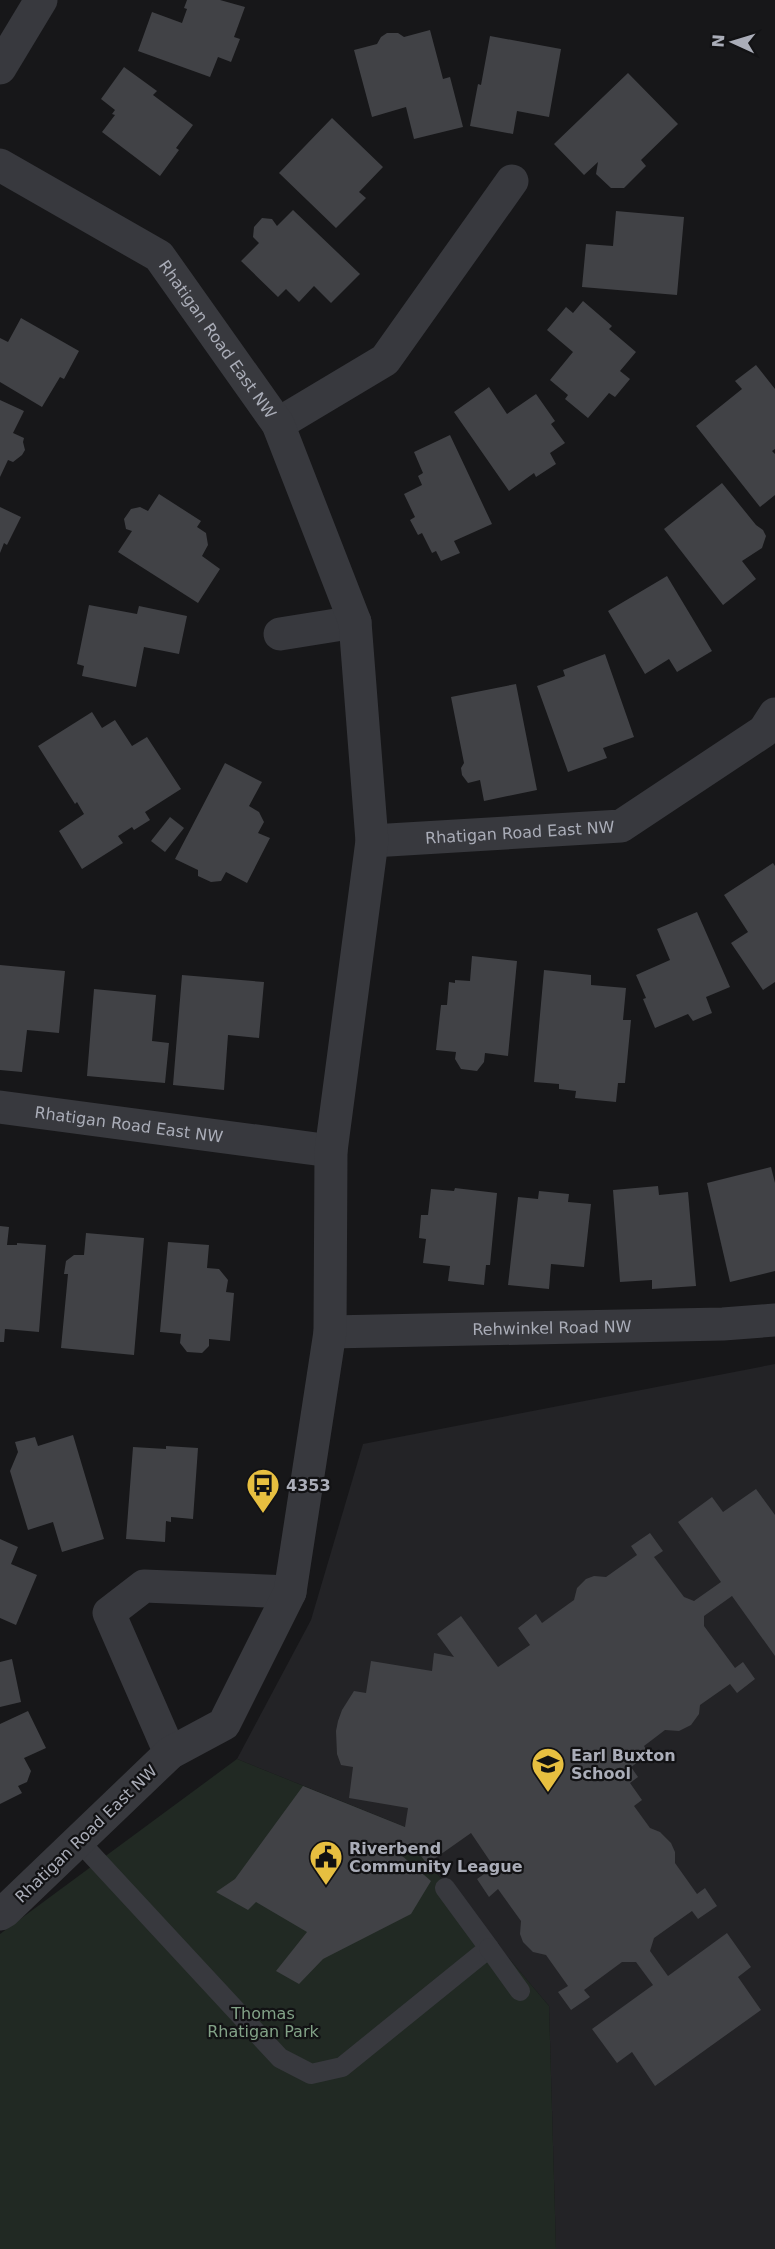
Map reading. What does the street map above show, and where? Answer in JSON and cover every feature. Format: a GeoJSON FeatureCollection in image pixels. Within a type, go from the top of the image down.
{"type":"FeatureCollection","features":[{"type":"Feature","properties":{"kind":"street"},"geometry":{"type":"LineString","coordinates":[[0,68],[41,0]]}},
{"type":"Feature","properties":{"kind":"street","name":"Rhatigan Road East NW"},"geometry":{"type":"LineString","coordinates":[[0,165],[159,256],[278,424],[355,622],[372,841],[331,1152],[330,1332],[290,1592],[224,1724],[170,1753],[0,1914]]}},
{"type":"Feature","properties":{"kind":"street","name":"Rhatigan Road East NW"},"geometry":{"type":"LineString","coordinates":[[278,424],[385,360],[512,181]]}},
{"type":"Feature","properties":{"kind":"street"},"geometry":{"type":"LineString","coordinates":[[280,634],[355,622]]}},
{"type":"Feature","properties":{"kind":"street","name":"Rhatigan Road East NW"},"geometry":{"type":"LineString","coordinates":[[372,841],[621,826],[764,731],[775,714]]}},
{"type":"Feature","properties":{"kind":"street","name":"Rhatigan Road East NW"},"geometry":{"type":"LineString","coordinates":[[0,1107],[331,1152]]}},
{"type":"Feature","properties":{"kind":"street","name":"Rehwinkel Road NW"},"geometry":{"type":"LineString","coordinates":[[330,1332],[723,1324],[775,1320]]}},
{"type":"Feature","properties":{"kind":"street","name":"Rhatigan Road East NW"},"geometry":{"type":"LineString","coordinates":[[170,1753],[109,1613],[144,1586],[290,1592]]}},
{"type":"Feature","properties":{"kind":"lane"},"geometry":{"type":"LineString","coordinates":[[79,1840],[280,2058],[311,2074],[342,2067],[489,1948]]}},
{"type":"Feature","properties":{"kind":"lane"},"geometry":{"type":"LineString","coordinates":[[445,1888],[520,1990]]}},
{"type":"Feature","properties":{"kind":"shaded area","name":"Earl Buxton School"},"geometry":{"type":"Polygon","coordinates":[[[775,1364],[775,2249],[556,2249],[549,2006],[412,1844],[405,1827],[237,1759],[311,1620],[363,1444],[775,1364]]]}},
{"type":"Feature","properties":{"kind":"green space","name":"Thomas Rhatigan Park"},"geometry":{"type":"Polygon","coordinates":[[[237,1759],[405,1827],[412,1844],[549,2006],[556,2249],[0,2249],[0,1934],[237,1759]]]}},
{"type":"Feature","properties":{"kind":"building"},"geometry":{"type":"Polygon","coordinates":[[[187,0],[220,0],[245,7],[234,37],[240,39],[231,62],[218,57],[210,77],[138,51],[152,12],[182,23],[187,9],[184,8],[187,0]]]}},
{"type":"Feature","properties":{"kind":"building"},"geometry":{"type":"Polygon","coordinates":[[[430,30],[443,79],[450,77],[463,127],[414,139],[406,107],[372,117],[354,50],[377,44],[387,33],[398,33],[404,37],[430,30]]]}},
{"type":"Feature","properties":{"kind":"building"},"geometry":{"type":"Polygon","coordinates":[[[490,36],[561,49],[549,117],[517,111],[513,134],[470,126],[478,84],[481,85],[490,36]]]}},
{"type":"Feature","properties":{"kind":"building"},"geometry":{"type":"Polygon","coordinates":[[[124,67],[157,91],[153,95],[193,125],[176,148],[179,150],[160,176],[102,132],[115,115],[112,114],[115,110],[101,99],[124,67]]]}},
{"type":"Feature","properties":{"kind":"building"},"geometry":{"type":"Polygon","coordinates":[[[628,73],[678,124],[641,160],[646,166],[624,188],[611,188],[596,174],[598,162],[584,175],[554,144],[628,73]]]}},
{"type":"Feature","properties":{"kind":"building"},"geometry":{"type":"Polygon","coordinates":[[[332,118],[383,167],[359,192],[366,198],[336,228],[279,173],[332,118]]]}},
{"type":"Feature","properties":{"kind":"building"},"geometry":{"type":"Polygon","coordinates":[[[293,210],[360,274],[331,303],[314,286],[299,302],[286,289],[278,297],[241,261],[259,243],[253,237],[254,227],[262,218],[272,219],[277,226],[293,210]]]}},
{"type":"Feature","properties":{"kind":"building"},"geometry":{"type":"Polygon","coordinates":[[[616,211],[684,217],[677,295],[582,287],[586,244],[613,246],[616,211]]]}},
{"type":"Feature","properties":{"kind":"building"},"geometry":{"type":"Polygon","coordinates":[[[583,301],[612,326],[609,329],[636,352],[620,371],[630,379],[615,397],[609,393],[588,418],[565,399],[568,395],[550,380],[573,352],[547,330],[566,307],[573,313],[583,301]]]}},
{"type":"Feature","properties":{"kind":"building"},"geometry":{"type":"Polygon","coordinates":[[[21,318],[79,351],[64,379],[60,377],[42,407],[0,382],[0,338],[8,342],[21,318]]]}},
{"type":"Feature","properties":{"kind":"building"},"geometry":{"type":"Polygon","coordinates":[[[756,365],[775,389],[775,449],[772,451],[775,454],[775,495],[760,507],[696,426],[742,389],[735,381],[756,365]]]}},
{"type":"Feature","properties":{"kind":"building"},"geometry":{"type":"Polygon","coordinates":[[[489,387],[507,414],[536,394],[555,421],[551,424],[565,443],[550,453],[556,464],[536,477],[534,473],[509,491],[454,412],[489,387]]]}},
{"type":"Feature","properties":{"kind":"building"},"geometry":{"type":"Polygon","coordinates":[[[0,400],[24,411],[13,433],[24,438],[25,450],[13,462],[8,460],[0,477],[0,400]]]}},
{"type":"Feature","properties":{"kind":"building"},"geometry":{"type":"Polygon","coordinates":[[[450,435],[492,524],[454,541],[460,553],[441,561],[436,551],[432,553],[422,533],[418,535],[410,520],[415,517],[404,494],[422,485],[418,476],[423,473],[414,452],[450,435]]]}},
{"type":"Feature","properties":{"kind":"building"},"geometry":{"type":"Polygon","coordinates":[[[722,483],[766,536],[762,548],[742,561],[756,579],[723,605],[664,529],[722,483]]]}},
{"type":"Feature","properties":{"kind":"building"},"geometry":{"type":"Polygon","coordinates":[[[159,494],[201,521],[197,527],[206,533],[208,545],[202,556],[220,569],[198,603],[118,552],[132,531],[126,529],[124,519],[131,509],[140,507],[148,511],[159,494]]]}},
{"type":"Feature","properties":{"kind":"building"},"geometry":{"type":"Polygon","coordinates":[[[0,507],[21,517],[7,545],[4,543],[0,553],[0,507]]]}},
{"type":"Feature","properties":{"kind":"building"},"geometry":{"type":"Polygon","coordinates":[[[667,576],[712,651],[677,672],[669,659],[645,674],[608,611],[667,576]]]}},
{"type":"Feature","properties":{"kind":"building"},"geometry":{"type":"Polygon","coordinates":[[[89,605],[137,614],[139,606],[187,616],[179,654],[144,647],[136,687],[82,676],[84,666],[77,664],[89,605]]]}},
{"type":"Feature","properties":{"kind":"building"},"geometry":{"type":"Polygon","coordinates":[[[605,654],[634,737],[603,748],[607,758],[568,772],[537,686],[565,676],[563,670],[605,654]]]}},
{"type":"Feature","properties":{"kind":"building"},"geometry":{"type":"Polygon","coordinates":[[[516,684],[537,790],[484,801],[480,780],[468,783],[462,775],[461,768],[464,763],[451,697],[516,684]]]}},
{"type":"Feature","properties":{"kind":"building"},"geometry":{"type":"Polygon","coordinates":[[[92,712],[102,728],[115,720],[132,746],[147,737],[181,789],[145,812],[150,820],[118,836],[123,843],[82,869],[59,831],[84,814],[77,802],[75,804],[38,746],[92,712]]]}},
{"type":"Feature","properties":{"kind":"building"},"geometry":{"type":"Polygon","coordinates":[[[225,763],[262,782],[249,806],[259,812],[264,822],[258,833],[270,838],[247,883],[226,872],[221,881],[211,882],[198,876],[198,870],[175,859],[225,763]]]}},
{"type":"Feature","properties":{"kind":"building"},"geometry":{"type":"Polygon","coordinates":[[[170,817],[184,828],[165,852],[151,841],[170,817]]]}},
{"type":"Feature","properties":{"kind":"building"},"geometry":{"type":"Polygon","coordinates":[[[773,863],[775,866],[775,982],[763,990],[731,943],[748,932],[724,895],[773,863]]]}},
{"type":"Feature","properties":{"kind":"building"},"geometry":{"type":"Polygon","coordinates":[[[697,912],[730,987],[706,997],[712,1013],[693,1021],[688,1014],[655,1028],[636,975],[670,960],[657,929],[697,912]]]}},
{"type":"Feature","properties":{"kind":"building"},"geometry":{"type":"Polygon","coordinates":[[[472,956],[517,961],[508,1056],[485,1053],[484,1062],[477,1071],[461,1069],[455,1059],[456,1052],[436,1050],[441,1005],[447,1005],[449,982],[470,981],[472,956]]]}},
{"type":"Feature","properties":{"kind":"building"},"geometry":{"type":"Polygon","coordinates":[[[0,965],[65,971],[59,1033],[27,1030],[22,1072],[0,1070],[0,965]]]}},
{"type":"Feature","properties":{"kind":"building"},"geometry":{"type":"Polygon","coordinates":[[[544,970],[591,975],[591,985],[626,988],[623,1020],[631,1020],[625,1083],[618,1083],[616,1102],[575,1098],[576,1091],[559,1089],[559,1084],[534,1082],[544,970]]]}},
{"type":"Feature","properties":{"kind":"building"},"geometry":{"type":"Polygon","coordinates":[[[182,975],[264,982],[259,1038],[228,1035],[224,1090],[173,1085],[182,975]]]}},
{"type":"Feature","properties":{"kind":"building"},"geometry":{"type":"Polygon","coordinates":[[[94,989],[156,995],[152,1041],[169,1043],[165,1083],[87,1076],[94,989]]]}},
{"type":"Feature","properties":{"kind":"building"},"geometry":{"type":"Polygon","coordinates":[[[771,1167],[775,1183],[775,1271],[730,1282],[707,1183],[771,1167]]]}},
{"type":"Feature","properties":{"kind":"building"},"geometry":{"type":"Polygon","coordinates":[[[658,1186],[659,1195],[688,1192],[696,1286],[652,1289],[652,1280],[620,1282],[613,1190],[658,1186]]]}},
{"type":"Feature","properties":{"kind":"building"},"geometry":{"type":"Polygon","coordinates":[[[455,1188],[497,1193],[490,1265],[486,1265],[484,1285],[448,1281],[450,1266],[423,1263],[426,1239],[419,1238],[421,1215],[428,1215],[431,1189],[454,1191],[455,1188]]]}},
{"type":"Feature","properties":{"kind":"building"},"geometry":{"type":"Polygon","coordinates":[[[539,1191],[569,1194],[568,1202],[591,1204],[584,1267],[551,1264],[549,1289],[508,1285],[518,1197],[538,1199],[539,1191]]]}},
{"type":"Feature","properties":{"kind":"building"},"geometry":{"type":"Polygon","coordinates":[[[0,1226],[9,1227],[7,1245],[17,1245],[17,1243],[46,1245],[39,1332],[5,1329],[4,1342],[0,1342],[0,1226]]]}},
{"type":"Feature","properties":{"kind":"building"},"geometry":{"type":"Polygon","coordinates":[[[86,1233],[144,1238],[134,1355],[61,1348],[68,1274],[64,1274],[66,1261],[74,1255],[84,1255],[86,1233]]]}},
{"type":"Feature","properties":{"kind":"building"},"geometry":{"type":"Polygon","coordinates":[[[168,1242],[209,1245],[207,1268],[219,1269],[228,1280],[226,1292],[234,1293],[230,1341],[209,1339],[209,1346],[202,1353],[187,1352],[180,1343],[181,1334],[160,1332],[168,1242]]]}},
{"type":"Feature","properties":{"kind":"building"},"geometry":{"type":"Polygon","coordinates":[[[73,1435],[104,1539],[62,1552],[53,1522],[28,1530],[10,1471],[18,1452],[15,1442],[35,1437],[38,1446],[73,1435]]]}},
{"type":"Feature","properties":{"kind":"building"},"geometry":{"type":"Polygon","coordinates":[[[166,1446],[198,1448],[193,1519],[171,1517],[171,1522],[166,1521],[165,1542],[126,1539],[133,1447],[166,1449],[166,1446]]]}},
{"type":"Feature","properties":{"kind":"building"},"geometry":{"type":"Polygon","coordinates":[[[756,1489],[775,1515],[775,1656],[732,1596],[704,1616],[704,1626],[735,1668],[743,1662],[755,1679],[737,1693],[730,1684],[700,1705],[699,1714],[691,1725],[679,1731],[665,1730],[644,1746],[649,1754],[631,1767],[638,1777],[630,1783],[642,1800],[634,1806],[650,1828],[660,1832],[671,1843],[675,1852],[675,1863],[697,1894],[705,1888],[717,1906],[698,1919],[692,1911],[654,1938],[650,1951],[668,1976],[727,1933],[751,1967],[738,1977],[761,2010],[655,2086],[632,2052],[617,2063],[592,2029],[653,1985],[636,1962],[622,1962],[584,1990],[590,1997],[571,2010],[558,1992],[568,1986],[546,1955],[533,1952],[523,1942],[520,1934],[521,1921],[498,1889],[489,1897],[477,1879],[494,1867],[471,1833],[427,1864],[412,1844],[393,1848],[431,1881],[411,1914],[323,1959],[299,1984],[276,1971],[307,1932],[256,1902],[248,1910],[216,1892],[235,1879],[303,1786],[405,1827],[408,1808],[349,1798],[353,1767],[341,1765],[337,1754],[336,1731],[342,1710],[354,1691],[366,1693],[371,1661],[432,1671],[434,1653],[454,1657],[437,1634],[461,1616],[498,1667],[530,1645],[518,1628],[536,1614],[542,1623],[574,1600],[577,1588],[586,1579],[594,1576],[606,1577],[637,1555],[631,1546],[650,1533],[663,1551],[654,1557],[684,1597],[694,1601],[721,1582],[678,1522],[712,1497],[723,1512],[756,1489]]]}},
{"type":"Feature","properties":{"kind":"building"},"geometry":{"type":"Polygon","coordinates":[[[0,1539],[18,1547],[11,1564],[37,1575],[16,1625],[0,1618],[0,1539]]]}},
{"type":"Feature","properties":{"kind":"building"},"geometry":{"type":"Polygon","coordinates":[[[12,1659],[21,1702],[0,1707],[0,1662],[12,1659]]]}},
{"type":"Feature","properties":{"kind":"building"},"geometry":{"type":"Polygon","coordinates":[[[28,1711],[46,1748],[24,1758],[31,1771],[27,1782],[18,1786],[22,1793],[0,1804],[0,1724],[28,1711]]]}},
{"type":"Feature","properties":{"kind":"place","name":"4353"},"geometry":{"type":"Point","coordinates":[263,1514]}},
{"type":"Feature","properties":{"kind":"place","name":"Earl Buxton School"},"geometry":{"type":"Point","coordinates":[548,1793]}},
{"type":"Feature","properties":{"kind":"place","name":"Riverbend Community League"},"geometry":{"type":"Point","coordinates":[326,1886]}}]}
